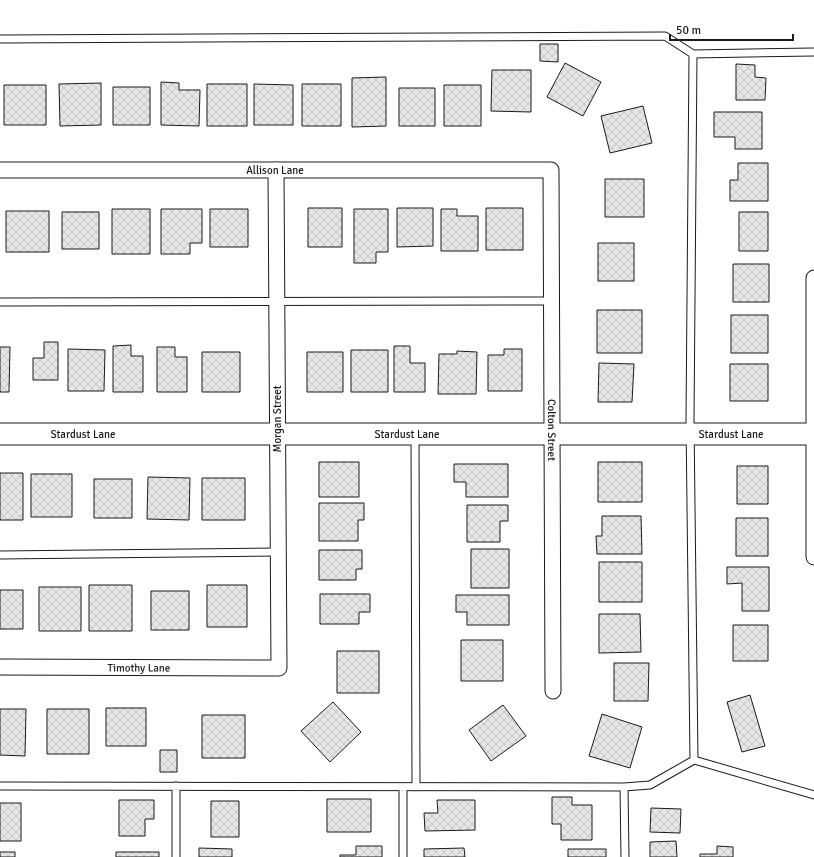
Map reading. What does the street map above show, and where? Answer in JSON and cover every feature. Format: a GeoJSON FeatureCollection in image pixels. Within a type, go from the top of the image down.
{"type":"FeatureCollection","features":[{"type":"Feature","properties":{"kind":"street","name":"Allison Lane"},"geometry":{"type":"LineString","coordinates":[[0,170],[551,170]]}},
{"type":"Feature","properties":{"kind":"street","name":"Morgan Street"},"geometry":{"type":"LineString","coordinates":[[276,170],[279,668]]}},
{"type":"Feature","properties":{"kind":"street","name":"Colton Street"},"geometry":{"type":"LineString","coordinates":[[551,170],[553,691]]}},
{"type":"Feature","properties":{"kind":"street"},"geometry":{"type":"LineString","coordinates":[[814,278],[814,557]]}},
{"type":"Feature","properties":{"kind":"street","name":"Stardust Lane"},"geometry":{"type":"LineString","coordinates":[[0,434],[814,434]]}},
{"type":"Feature","properties":{"kind":"street","name":"Timothy Lane"},"geometry":{"type":"LineString","coordinates":[[0,667],[279,668]]}},
{"type":"Feature","properties":{"kind":"lane"},"geometry":{"type":"LineString","coordinates":[[0,38],[665,36],[693,54],[814,52]]}},
{"type":"Feature","properties":{"kind":"lane"},"geometry":{"type":"LineString","coordinates":[[693,54],[690,434],[694,760]]}},
{"type":"Feature","properties":{"kind":"lane"},"geometry":{"type":"LineString","coordinates":[[0,302],[551,301]]}},
{"type":"Feature","properties":{"kind":"lane"},"geometry":{"type":"LineString","coordinates":[[415,434],[416,787]]}},
{"type":"Feature","properties":{"kind":"lane"},"geometry":{"type":"LineString","coordinates":[[0,555],[278,552]]}},
{"type":"Feature","properties":{"kind":"lane"},"geometry":{"type":"LineString","coordinates":[[0,786],[624,787],[650,784],[694,760],[814,795]]}},
{"type":"Feature","properties":{"kind":"lane"},"geometry":{"type":"LineString","coordinates":[[176,786],[176,857]]}},
{"type":"Feature","properties":{"kind":"lane"},"geometry":{"type":"LineString","coordinates":[[403,787],[403,857]]}},
{"type":"Feature","properties":{"kind":"lane"},"geometry":{"type":"LineString","coordinates":[[624,787],[625,857]]}},
{"type":"Feature","properties":{"kind":"building"},"geometry":{"type":"Polygon","coordinates":[[[540,44],[558,44],[558,62],[540,61],[540,44]]]}},
{"type":"Feature","properties":{"kind":"building"},"geometry":{"type":"Polygon","coordinates":[[[565,63],[601,82],[583,116],[547,97],[565,63]]]}},
{"type":"Feature","properties":{"kind":"building"},"geometry":{"type":"Polygon","coordinates":[[[736,64],[755,65],[755,77],[766,78],[765,100],[736,100],[736,64]]]}},
{"type":"Feature","properties":{"kind":"building"},"geometry":{"type":"Polygon","coordinates":[[[492,70],[531,70],[531,112],[491,111],[492,70]]]}},
{"type":"Feature","properties":{"kind":"building"},"geometry":{"type":"Polygon","coordinates":[[[386,77],[386,126],[352,127],[352,78],[386,77]]]}},
{"type":"Feature","properties":{"kind":"building"},"geometry":{"type":"Polygon","coordinates":[[[161,82],[179,83],[179,90],[200,90],[199,126],[161,125],[161,82]]]}},
{"type":"Feature","properties":{"kind":"building"},"geometry":{"type":"Polygon","coordinates":[[[101,83],[101,125],[60,126],[59,84],[101,83]]]}},
{"type":"Feature","properties":{"kind":"building"},"geometry":{"type":"Polygon","coordinates":[[[207,84],[247,84],[247,126],[207,126],[207,84]]]}},
{"type":"Feature","properties":{"kind":"building"},"geometry":{"type":"Polygon","coordinates":[[[254,84],[293,85],[293,125],[254,125],[254,84]]]}},
{"type":"Feature","properties":{"kind":"building"},"geometry":{"type":"Polygon","coordinates":[[[302,84],[341,84],[341,126],[302,126],[302,84]]]}},
{"type":"Feature","properties":{"kind":"building"},"geometry":{"type":"Polygon","coordinates":[[[4,85],[46,85],[46,125],[4,125],[4,85]]]}},
{"type":"Feature","properties":{"kind":"building"},"geometry":{"type":"Polygon","coordinates":[[[444,85],[481,85],[481,126],[444,126],[444,85]]]}},
{"type":"Feature","properties":{"kind":"building"},"geometry":{"type":"Polygon","coordinates":[[[113,87],[150,87],[150,125],[113,125],[113,87]]]}},
{"type":"Feature","properties":{"kind":"building"},"geometry":{"type":"Polygon","coordinates":[[[399,88],[435,88],[435,126],[399,126],[399,88]]]}},
{"type":"Feature","properties":{"kind":"building"},"geometry":{"type":"Polygon","coordinates":[[[643,106],[652,143],[610,153],[601,116],[643,106]]]}},
{"type":"Feature","properties":{"kind":"building"},"geometry":{"type":"Polygon","coordinates":[[[714,112],[762,112],[762,149],[735,149],[735,137],[714,137],[714,112]]]}},
{"type":"Feature","properties":{"kind":"building"},"geometry":{"type":"Polygon","coordinates":[[[738,163],[768,163],[768,201],[730,201],[730,180],[738,180],[738,163]]]}},
{"type":"Feature","properties":{"kind":"building"},"geometry":{"type":"Polygon","coordinates":[[[605,179],[644,179],[644,217],[605,217],[605,179]]]}},
{"type":"Feature","properties":{"kind":"building"},"geometry":{"type":"Polygon","coordinates":[[[308,208],[342,208],[342,247],[308,247],[308,208]]]}},
{"type":"Feature","properties":{"kind":"building"},"geometry":{"type":"Polygon","coordinates":[[[397,208],[433,208],[433,246],[397,247],[397,208]]]}},
{"type":"Feature","properties":{"kind":"building"},"geometry":{"type":"Polygon","coordinates":[[[486,208],[523,208],[523,250],[486,250],[486,208]]]}},
{"type":"Feature","properties":{"kind":"building"},"geometry":{"type":"Polygon","coordinates":[[[112,209],[150,209],[150,254],[112,254],[112,209]]]}},
{"type":"Feature","properties":{"kind":"building"},"geometry":{"type":"Polygon","coordinates":[[[161,209],[202,209],[202,243],[190,243],[190,254],[161,254],[161,209]]]}},
{"type":"Feature","properties":{"kind":"building"},"geometry":{"type":"Polygon","coordinates":[[[210,209],[248,209],[248,247],[210,247],[210,209]]]}},
{"type":"Feature","properties":{"kind":"building"},"geometry":{"type":"Polygon","coordinates":[[[354,209],[388,209],[388,252],[376,252],[376,263],[354,263],[354,209]]]}},
{"type":"Feature","properties":{"kind":"building"},"geometry":{"type":"Polygon","coordinates":[[[441,209],[457,209],[457,216],[478,216],[478,251],[441,251],[441,209]]]}},
{"type":"Feature","properties":{"kind":"building"},"geometry":{"type":"Polygon","coordinates":[[[6,211],[49,211],[49,252],[6,252],[6,211]]]}},
{"type":"Feature","properties":{"kind":"building"},"geometry":{"type":"Polygon","coordinates":[[[62,212],[99,212],[99,249],[62,249],[62,212]]]}},
{"type":"Feature","properties":{"kind":"building"},"geometry":{"type":"Polygon","coordinates":[[[739,212],[768,212],[768,251],[739,251],[739,212]]]}},
{"type":"Feature","properties":{"kind":"building"},"geometry":{"type":"Polygon","coordinates":[[[598,243],[634,243],[634,281],[598,281],[598,243]]]}},
{"type":"Feature","properties":{"kind":"building"},"geometry":{"type":"Polygon","coordinates":[[[733,264],[769,264],[769,302],[733,302],[733,264]]]}},
{"type":"Feature","properties":{"kind":"building"},"geometry":{"type":"Polygon","coordinates":[[[597,310],[642,310],[642,353],[597,353],[597,310]]]}},
{"type":"Feature","properties":{"kind":"building"},"geometry":{"type":"Polygon","coordinates":[[[731,315],[768,315],[768,353],[731,353],[731,315]]]}},
{"type":"Feature","properties":{"kind":"building"},"geometry":{"type":"Polygon","coordinates":[[[44,342],[58,342],[58,380],[33,380],[33,358],[44,358],[44,342]]]}},
{"type":"Feature","properties":{"kind":"building"},"geometry":{"type":"Polygon","coordinates":[[[131,345],[131,356],[143,356],[143,392],[113,392],[113,346],[131,345]]]}},
{"type":"Feature","properties":{"kind":"building"},"geometry":{"type":"Polygon","coordinates":[[[394,346],[410,346],[410,363],[425,363],[425,392],[394,392],[394,346]]]}},
{"type":"Feature","properties":{"kind":"building"},"geometry":{"type":"Polygon","coordinates":[[[0,347],[10,347],[9,392],[0,392],[0,347]]]}},
{"type":"Feature","properties":{"kind":"building"},"geometry":{"type":"Polygon","coordinates":[[[157,347],[175,347],[175,357],[187,357],[187,392],[157,392],[157,347]]]}},
{"type":"Feature","properties":{"kind":"building"},"geometry":{"type":"Polygon","coordinates":[[[68,349],[105,350],[104,391],[68,391],[68,349]]]}},
{"type":"Feature","properties":{"kind":"building"},"geometry":{"type":"Polygon","coordinates":[[[504,349],[522,349],[522,391],[488,391],[488,355],[504,355],[504,349]]]}},
{"type":"Feature","properties":{"kind":"building"},"geometry":{"type":"Polygon","coordinates":[[[351,350],[388,350],[388,392],[351,392],[351,350]]]}},
{"type":"Feature","properties":{"kind":"building"},"geometry":{"type":"Polygon","coordinates":[[[457,351],[477,352],[476,394],[438,394],[439,354],[457,354],[457,351]]]}},
{"type":"Feature","properties":{"kind":"building"},"geometry":{"type":"Polygon","coordinates":[[[202,352],[240,352],[240,392],[202,392],[202,352]]]}},
{"type":"Feature","properties":{"kind":"building"},"geometry":{"type":"Polygon","coordinates":[[[307,352],[343,352],[343,392],[307,392],[307,352]]]}},
{"type":"Feature","properties":{"kind":"building"},"geometry":{"type":"Polygon","coordinates":[[[599,363],[634,364],[632,402],[598,402],[599,363]]]}},
{"type":"Feature","properties":{"kind":"building"},"geometry":{"type":"Polygon","coordinates":[[[730,364],[768,364],[768,401],[730,401],[730,364]]]}},
{"type":"Feature","properties":{"kind":"building"},"geometry":{"type":"Polygon","coordinates":[[[319,462],[359,462],[359,497],[319,497],[319,462]]]}},
{"type":"Feature","properties":{"kind":"building"},"geometry":{"type":"Polygon","coordinates":[[[598,462],[642,462],[642,502],[598,502],[598,462]]]}},
{"type":"Feature","properties":{"kind":"building"},"geometry":{"type":"Polygon","coordinates":[[[454,464],[508,464],[508,497],[466,497],[466,482],[454,482],[454,464]]]}},
{"type":"Feature","properties":{"kind":"building"},"geometry":{"type":"Polygon","coordinates":[[[737,466],[768,466],[768,504],[737,504],[737,466]]]}},
{"type":"Feature","properties":{"kind":"building"},"geometry":{"type":"Polygon","coordinates":[[[0,473],[23,473],[23,520],[0,520],[0,473]]]}},
{"type":"Feature","properties":{"kind":"building"},"geometry":{"type":"Polygon","coordinates":[[[31,474],[72,474],[72,517],[31,517],[31,474]]]}},
{"type":"Feature","properties":{"kind":"building"},"geometry":{"type":"Polygon","coordinates":[[[148,477],[190,478],[189,520],[147,519],[148,477]]]}},
{"type":"Feature","properties":{"kind":"building"},"geometry":{"type":"Polygon","coordinates":[[[202,478],[245,478],[245,520],[202,520],[202,478]]]}},
{"type":"Feature","properties":{"kind":"building"},"geometry":{"type":"Polygon","coordinates":[[[94,479],[132,479],[132,518],[94,518],[94,479]]]}},
{"type":"Feature","properties":{"kind":"building"},"geometry":{"type":"Polygon","coordinates":[[[319,503],[364,503],[364,520],[358,520],[358,541],[319,541],[319,503]]]}},
{"type":"Feature","properties":{"kind":"building"},"geometry":{"type":"Polygon","coordinates":[[[467,505],[508,505],[508,521],[500,521],[500,542],[467,542],[467,505]]]}},
{"type":"Feature","properties":{"kind":"building"},"geometry":{"type":"Polygon","coordinates":[[[602,516],[641,516],[642,554],[597,554],[596,536],[602,536],[602,516]]]}},
{"type":"Feature","properties":{"kind":"building"},"geometry":{"type":"Polygon","coordinates":[[[736,518],[768,518],[768,556],[736,556],[736,518]]]}},
{"type":"Feature","properties":{"kind":"building"},"geometry":{"type":"Polygon","coordinates":[[[471,549],[509,549],[509,588],[471,588],[471,549]]]}},
{"type":"Feature","properties":{"kind":"building"},"geometry":{"type":"Polygon","coordinates":[[[319,550],[362,550],[362,569],[356,569],[356,580],[319,580],[319,550]]]}},
{"type":"Feature","properties":{"kind":"building"},"geometry":{"type":"Polygon","coordinates":[[[599,562],[642,562],[642,602],[599,602],[599,562]]]}},
{"type":"Feature","properties":{"kind":"building"},"geometry":{"type":"Polygon","coordinates":[[[727,567],[769,567],[769,611],[742,611],[742,583],[727,584],[727,567]]]}},
{"type":"Feature","properties":{"kind":"building"},"geometry":{"type":"Polygon","coordinates":[[[89,585],[132,585],[132,631],[89,631],[89,585]]]}},
{"type":"Feature","properties":{"kind":"building"},"geometry":{"type":"Polygon","coordinates":[[[207,585],[247,585],[247,627],[207,627],[207,585]]]}},
{"type":"Feature","properties":{"kind":"building"},"geometry":{"type":"Polygon","coordinates":[[[39,587],[81,587],[81,631],[39,631],[39,587]]]}},
{"type":"Feature","properties":{"kind":"building"},"geometry":{"type":"Polygon","coordinates":[[[0,590],[23,590],[23,629],[0,629],[0,590]]]}},
{"type":"Feature","properties":{"kind":"building"},"geometry":{"type":"Polygon","coordinates":[[[151,591],[189,591],[189,630],[151,630],[151,591]]]}},
{"type":"Feature","properties":{"kind":"building"},"geometry":{"type":"Polygon","coordinates":[[[320,594],[370,594],[370,612],[359,612],[359,624],[320,624],[320,594]]]}},
{"type":"Feature","properties":{"kind":"building"},"geometry":{"type":"Polygon","coordinates":[[[456,595],[509,595],[509,625],[467,625],[467,612],[456,612],[456,595]]]}},
{"type":"Feature","properties":{"kind":"building"},"geometry":{"type":"Polygon","coordinates":[[[599,614],[640,614],[641,652],[599,653],[599,614]]]}},
{"type":"Feature","properties":{"kind":"building"},"geometry":{"type":"Polygon","coordinates":[[[733,625],[768,625],[768,661],[733,661],[733,625]]]}},
{"type":"Feature","properties":{"kind":"building"},"geometry":{"type":"Polygon","coordinates":[[[461,640],[503,640],[503,681],[461,681],[461,640]]]}},
{"type":"Feature","properties":{"kind":"building"},"geometry":{"type":"Polygon","coordinates":[[[337,651],[379,651],[379,693],[337,693],[337,651]]]}},
{"type":"Feature","properties":{"kind":"building"},"geometry":{"type":"Polygon","coordinates":[[[614,663],[649,663],[648,701],[614,701],[614,663]]]}},
{"type":"Feature","properties":{"kind":"building"},"geometry":{"type":"Polygon","coordinates":[[[750,695],[765,746],[742,752],[727,702],[750,695]]]}},
{"type":"Feature","properties":{"kind":"building"},"geometry":{"type":"Polygon","coordinates":[[[333,702],[361,732],[330,762],[301,731],[333,702]]]}},
{"type":"Feature","properties":{"kind":"building"},"geometry":{"type":"Polygon","coordinates":[[[503,705],[526,736],[491,761],[469,730],[503,705]]]}},
{"type":"Feature","properties":{"kind":"building"},"geometry":{"type":"Polygon","coordinates":[[[106,708],[146,708],[146,746],[106,746],[106,708]]]}},
{"type":"Feature","properties":{"kind":"building"},"geometry":{"type":"Polygon","coordinates":[[[0,709],[26,709],[25,756],[0,755],[0,709]]]}},
{"type":"Feature","properties":{"kind":"building"},"geometry":{"type":"Polygon","coordinates":[[[47,709],[89,709],[89,754],[47,754],[47,709]]]}},
{"type":"Feature","properties":{"kind":"building"},"geometry":{"type":"Polygon","coordinates":[[[602,714],[642,727],[630,768],[589,756],[602,714]]]}},
{"type":"Feature","properties":{"kind":"building"},"geometry":{"type":"Polygon","coordinates":[[[202,715],[245,715],[245,758],[202,758],[202,715]]]}},
{"type":"Feature","properties":{"kind":"building"},"geometry":{"type":"Polygon","coordinates":[[[160,750],[177,750],[177,772],[160,772],[160,750]]]}},
{"type":"Feature","properties":{"kind":"building"},"geometry":{"type":"Polygon","coordinates":[[[552,797],[572,797],[572,805],[592,805],[592,840],[561,840],[561,824],[552,824],[552,797]]]}},
{"type":"Feature","properties":{"kind":"building"},"geometry":{"type":"Polygon","coordinates":[[[327,799],[371,799],[371,832],[327,832],[327,799]]]}},
{"type":"Feature","properties":{"kind":"building"},"geometry":{"type":"Polygon","coordinates":[[[119,800],[154,800],[154,819],[145,819],[145,836],[119,836],[119,800]]]}},
{"type":"Feature","properties":{"kind":"building"},"geometry":{"type":"Polygon","coordinates":[[[437,800],[475,800],[475,830],[425,831],[424,813],[438,813],[437,800]]]}},
{"type":"Feature","properties":{"kind":"building"},"geometry":{"type":"Polygon","coordinates":[[[211,801],[239,801],[239,837],[211,837],[211,801]]]}},
{"type":"Feature","properties":{"kind":"building"},"geometry":{"type":"Polygon","coordinates":[[[0,803],[21,803],[21,841],[0,841],[0,803]]]}},
{"type":"Feature","properties":{"kind":"building"},"geometry":{"type":"Polygon","coordinates":[[[651,808],[681,809],[680,833],[650,832],[651,808]]]}},
{"type":"Feature","properties":{"kind":"building"},"geometry":{"type":"Polygon","coordinates":[[[676,841],[677,857],[650,857],[650,842],[676,841]]]}},
{"type":"Feature","properties":{"kind":"building"},"geometry":{"type":"Polygon","coordinates":[[[356,846],[382,846],[382,857],[340,857],[340,855],[356,855],[356,846]]]}},
{"type":"Feature","properties":{"kind":"building"},"geometry":{"type":"Polygon","coordinates":[[[717,846],[733,847],[733,857],[700,857],[700,854],[717,854],[717,846]]]}},
{"type":"Feature","properties":{"kind":"building"},"geometry":{"type":"Polygon","coordinates":[[[199,848],[232,849],[232,857],[199,857],[199,848]]]}},
{"type":"Feature","properties":{"kind":"building"},"geometry":{"type":"Polygon","coordinates":[[[464,848],[465,857],[424,857],[424,849],[464,848]]]}},
{"type":"Feature","properties":{"kind":"building"},"geometry":{"type":"Polygon","coordinates":[[[568,849],[606,849],[606,857],[568,857],[568,849]]]}},
{"type":"Feature","properties":{"kind":"building"},"geometry":{"type":"Polygon","coordinates":[[[0,852],[15,852],[15,857],[0,857],[0,852]]]}},
{"type":"Feature","properties":{"kind":"building"},"geometry":{"type":"Polygon","coordinates":[[[116,852],[159,852],[159,857],[116,857],[116,852]]]}}]}
